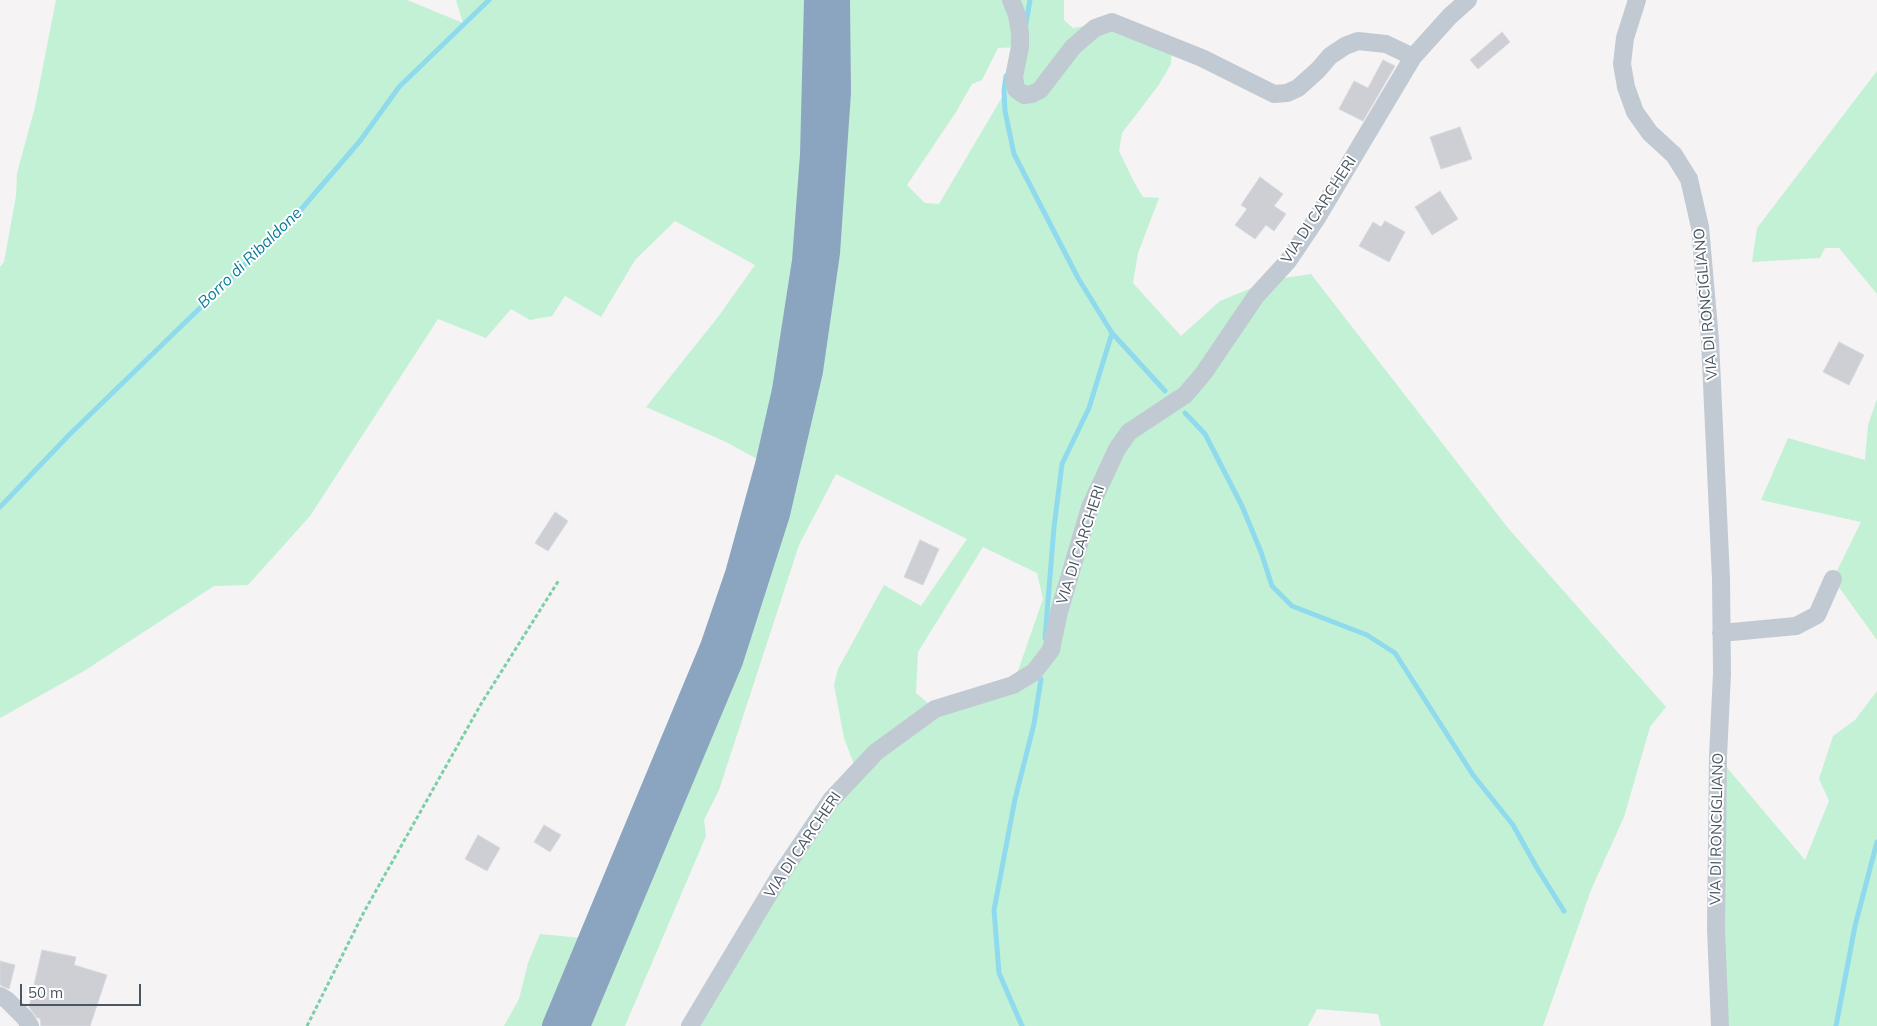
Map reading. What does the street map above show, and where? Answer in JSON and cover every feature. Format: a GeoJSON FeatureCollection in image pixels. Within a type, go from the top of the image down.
{"type":"FeatureCollection","features":[{"type":"Feature","properties":{"kind":"highway"},"geometry":{"type":"LineString","coordinates":[[555,1026],[713,646],[738,574],[766,474],[785,390],[805,261],[814,155],[817,0]]}},
{"type":"Feature","properties":{"kind":"highway"},"geometry":{"type":"LineString","coordinates":[[577,1026],[730,661],[777,514],[810,371],[826,252],[838,92],[837,0]]}},
{"type":"Feature","properties":{"kind":"street"},"geometry":{"type":"LineString","coordinates":[[1011,0],[1017,15],[1020,33],[1020,47],[1014,77],[1016,89],[1024,95],[1040,90],[1073,47],[1095,28],[1112,22],[1202,58],[1274,94],[1287,93],[1298,88],[1330,56],[1345,46],[1358,41],[1386,44],[1413,57]]}},
{"type":"Feature","properties":{"kind":"street","name":"VIA DI CARCHERI"},"geometry":{"type":"LineString","coordinates":[[690,1026],[779,878],[831,800],[876,752],[935,710],[1013,685],[1034,672],[1051,650],[1059,612],[1090,507],[1117,449],[1129,432],[1185,395],[1203,374],[1256,296],[1288,261],[1317,218],[1413,57],[1450,16],[1468,0]]}},
{"type":"Feature","properties":{"kind":"street","name":"VIA DI RONCIGLIANO"},"geometry":{"type":"LineString","coordinates":[[1637,0],[1626,38],[1622,64],[1626,87],[1635,112],[1650,133],[1674,155],[1689,178],[1700,227],[1710,340],[1721,579],[1722,673],[1718,757],[1716,929],[1720,1026]]}},
{"type":"Feature","properties":{"kind":"street"},"geometry":{"type":"LineString","coordinates":[[1721,633],[1796,626],[1817,615],[1834,579]]}},
{"type":"Feature","properties":{"kind":"street"},"geometry":{"type":"LineString","coordinates":[[0,996],[25,1018],[30,1026]]}},
{"type":"Feature","properties":{"kind":"path"},"geometry":{"type":"LineString","coordinates":[[307,1026],[364,912],[481,704],[559,580]]}},
{"type":"Feature","properties":{"kind":"green space"},"geometry":{"type":"Polygon","coordinates":[[[56,0],[407,0],[463,23],[456,0],[817,0],[816,100],[768,465],[726,442],[646,407],[718,317],[755,265],[675,221],[635,260],[601,317],[565,296],[552,316],[530,320],[511,309],[486,338],[438,319],[310,516],[248,585],[214,586],[84,671],[0,718],[0,267],[4,262],[16,196],[17,173],[35,107],[56,0]]]}},
{"type":"Feature","properties":{"kind":"green space"},"geometry":{"type":"Polygon","coordinates":[[[837,0],[1064,0],[1064,20],[1073,28],[1112,22],[1172,45],[1171,64],[1158,86],[1122,133],[1119,151],[1143,197],[1159,198],[1138,253],[1133,283],[1181,336],[1220,301],[1271,280],[1311,274],[1508,528],[1666,707],[1650,727],[1624,817],[1591,890],[1543,1026],[1381,1026],[1378,1014],[1317,1009],[1308,1026],[690,1026],[857,772],[844,738],[834,685],[838,669],[884,585],[921,606],[967,539],[836,474],[799,545],[719,790],[704,820],[706,836],[625,1026],[577,1026],[730,661],[837,0]],[[1020,47],[998,48],[982,80],[972,84],[956,112],[907,185],[925,203],[939,204],[1014,77],[1020,47]],[[983,547],[918,652],[916,693],[935,709],[1013,685],[1043,599],[1037,573],[983,547]]]}},
{"type":"Feature","properties":{"kind":"green space"},"geometry":{"type":"Polygon","coordinates":[[[1877,71],[1877,294],[1839,248],[1825,248],[1820,258],[1752,262],[1757,228],[1877,71]]]}},
{"type":"Feature","properties":{"kind":"green space"},"geometry":{"type":"Polygon","coordinates":[[[1877,399],[1877,640],[1833,579],[1861,522],[1761,500],[1788,438],[1865,460],[1868,425],[1877,399]]]}},
{"type":"Feature","properties":{"kind":"green space"},"geometry":{"type":"Polygon","coordinates":[[[1877,691],[1877,1026],[1720,1026],[1718,757],[1805,860],[1829,801],[1819,779],[1833,736],[1855,720],[1877,691]]]}},
{"type":"Feature","properties":{"kind":"green space"},"geometry":{"type":"Polygon","coordinates":[[[540,934],[592,939],[555,1026],[504,1026],[519,999],[528,963],[540,934]]]}},
{"type":"Feature","properties":{"kind":"building"},"geometry":{"type":"Polygon","coordinates":[[[1502,32],[1510,42],[1478,69],[1470,60],[1502,32]]]}},
{"type":"Feature","properties":{"kind":"building"},"geometry":{"type":"Polygon","coordinates":[[[1383,60],[1395,66],[1363,121],[1339,109],[1354,81],[1368,88],[1383,60]]]}},
{"type":"Feature","properties":{"kind":"building"},"geometry":{"type":"Polygon","coordinates":[[[1460,127],[1472,159],[1441,169],[1430,137],[1460,127]]]}},
{"type":"Feature","properties":{"kind":"building"},"geometry":{"type":"Polygon","coordinates":[[[1260,177],[1283,194],[1274,206],[1286,214],[1274,231],[1266,225],[1255,239],[1235,225],[1247,209],[1241,205],[1260,177]]]}},
{"type":"Feature","properties":{"kind":"building"},"geometry":{"type":"Polygon","coordinates":[[[1440,191],[1458,219],[1432,235],[1415,207],[1440,191]]]}},
{"type":"Feature","properties":{"kind":"building"},"geometry":{"type":"Polygon","coordinates":[[[1385,221],[1405,232],[1389,262],[1359,246],[1373,222],[1381,227],[1385,221]]]}},
{"type":"Feature","properties":{"kind":"building"},"geometry":{"type":"Polygon","coordinates":[[[1839,342],[1864,355],[1849,385],[1823,372],[1839,342]]]}},
{"type":"Feature","properties":{"kind":"building"},"geometry":{"type":"Polygon","coordinates":[[[555,512],[568,521],[548,551],[535,543],[555,512]]]}},
{"type":"Feature","properties":{"kind":"building"},"geometry":{"type":"Polygon","coordinates":[[[920,540],[939,549],[923,585],[904,577],[920,540]]]}},
{"type":"Feature","properties":{"kind":"building"},"geometry":{"type":"Polygon","coordinates":[[[544,825],[561,835],[550,852],[534,842],[544,825]]]}},
{"type":"Feature","properties":{"kind":"building"},"geometry":{"type":"Polygon","coordinates":[[[478,835],[500,848],[487,871],[465,859],[478,835]]]}},
{"type":"Feature","properties":{"kind":"building"},"geometry":{"type":"Polygon","coordinates":[[[42,950],[76,957],[74,965],[107,975],[90,1026],[41,1026],[40,1018],[37,1018],[29,1007],[42,950]]]}},
{"type":"Feature","properties":{"kind":"building"},"geometry":{"type":"Polygon","coordinates":[[[0,961],[15,965],[9,989],[0,985],[0,961]]]}},
{"type":"Feature","properties":{"kind":"waterway","name":"Borro di Ribaldone"},"geometry":{"type":"LineString","coordinates":[[0,507],[70,434],[298,213],[360,141],[399,87],[489,0]]}},
{"type":"Feature","properties":{"kind":"waterway"},"geometry":{"type":"LineString","coordinates":[[1025,29],[1030,0]]}},
{"type":"Feature","properties":{"kind":"waterway"},"geometry":{"type":"LineString","coordinates":[[1006,76],[1004,91],[1005,111],[1014,154],[1078,278],[1112,333],[1165,391]]}},
{"type":"Feature","properties":{"kind":"waterway"},"geometry":{"type":"LineString","coordinates":[[1045,638],[1054,527],[1062,464],[1089,408],[1112,333]]}},
{"type":"Feature","properties":{"kind":"waterway"},"geometry":{"type":"LineString","coordinates":[[1185,413],[1205,434],[1242,506],[1261,552],[1272,586],[1292,606],[1367,635],[1395,653],[1473,775],[1513,825],[1564,911]]}},
{"type":"Feature","properties":{"kind":"waterway"},"geometry":{"type":"LineString","coordinates":[[1022,1026],[999,973],[994,910],[1015,799],[1034,724],[1041,679]]}},
{"type":"Feature","properties":{"kind":"waterway"},"geometry":{"type":"LineString","coordinates":[[1836,1026],[1855,926],[1877,842]]}}]}
